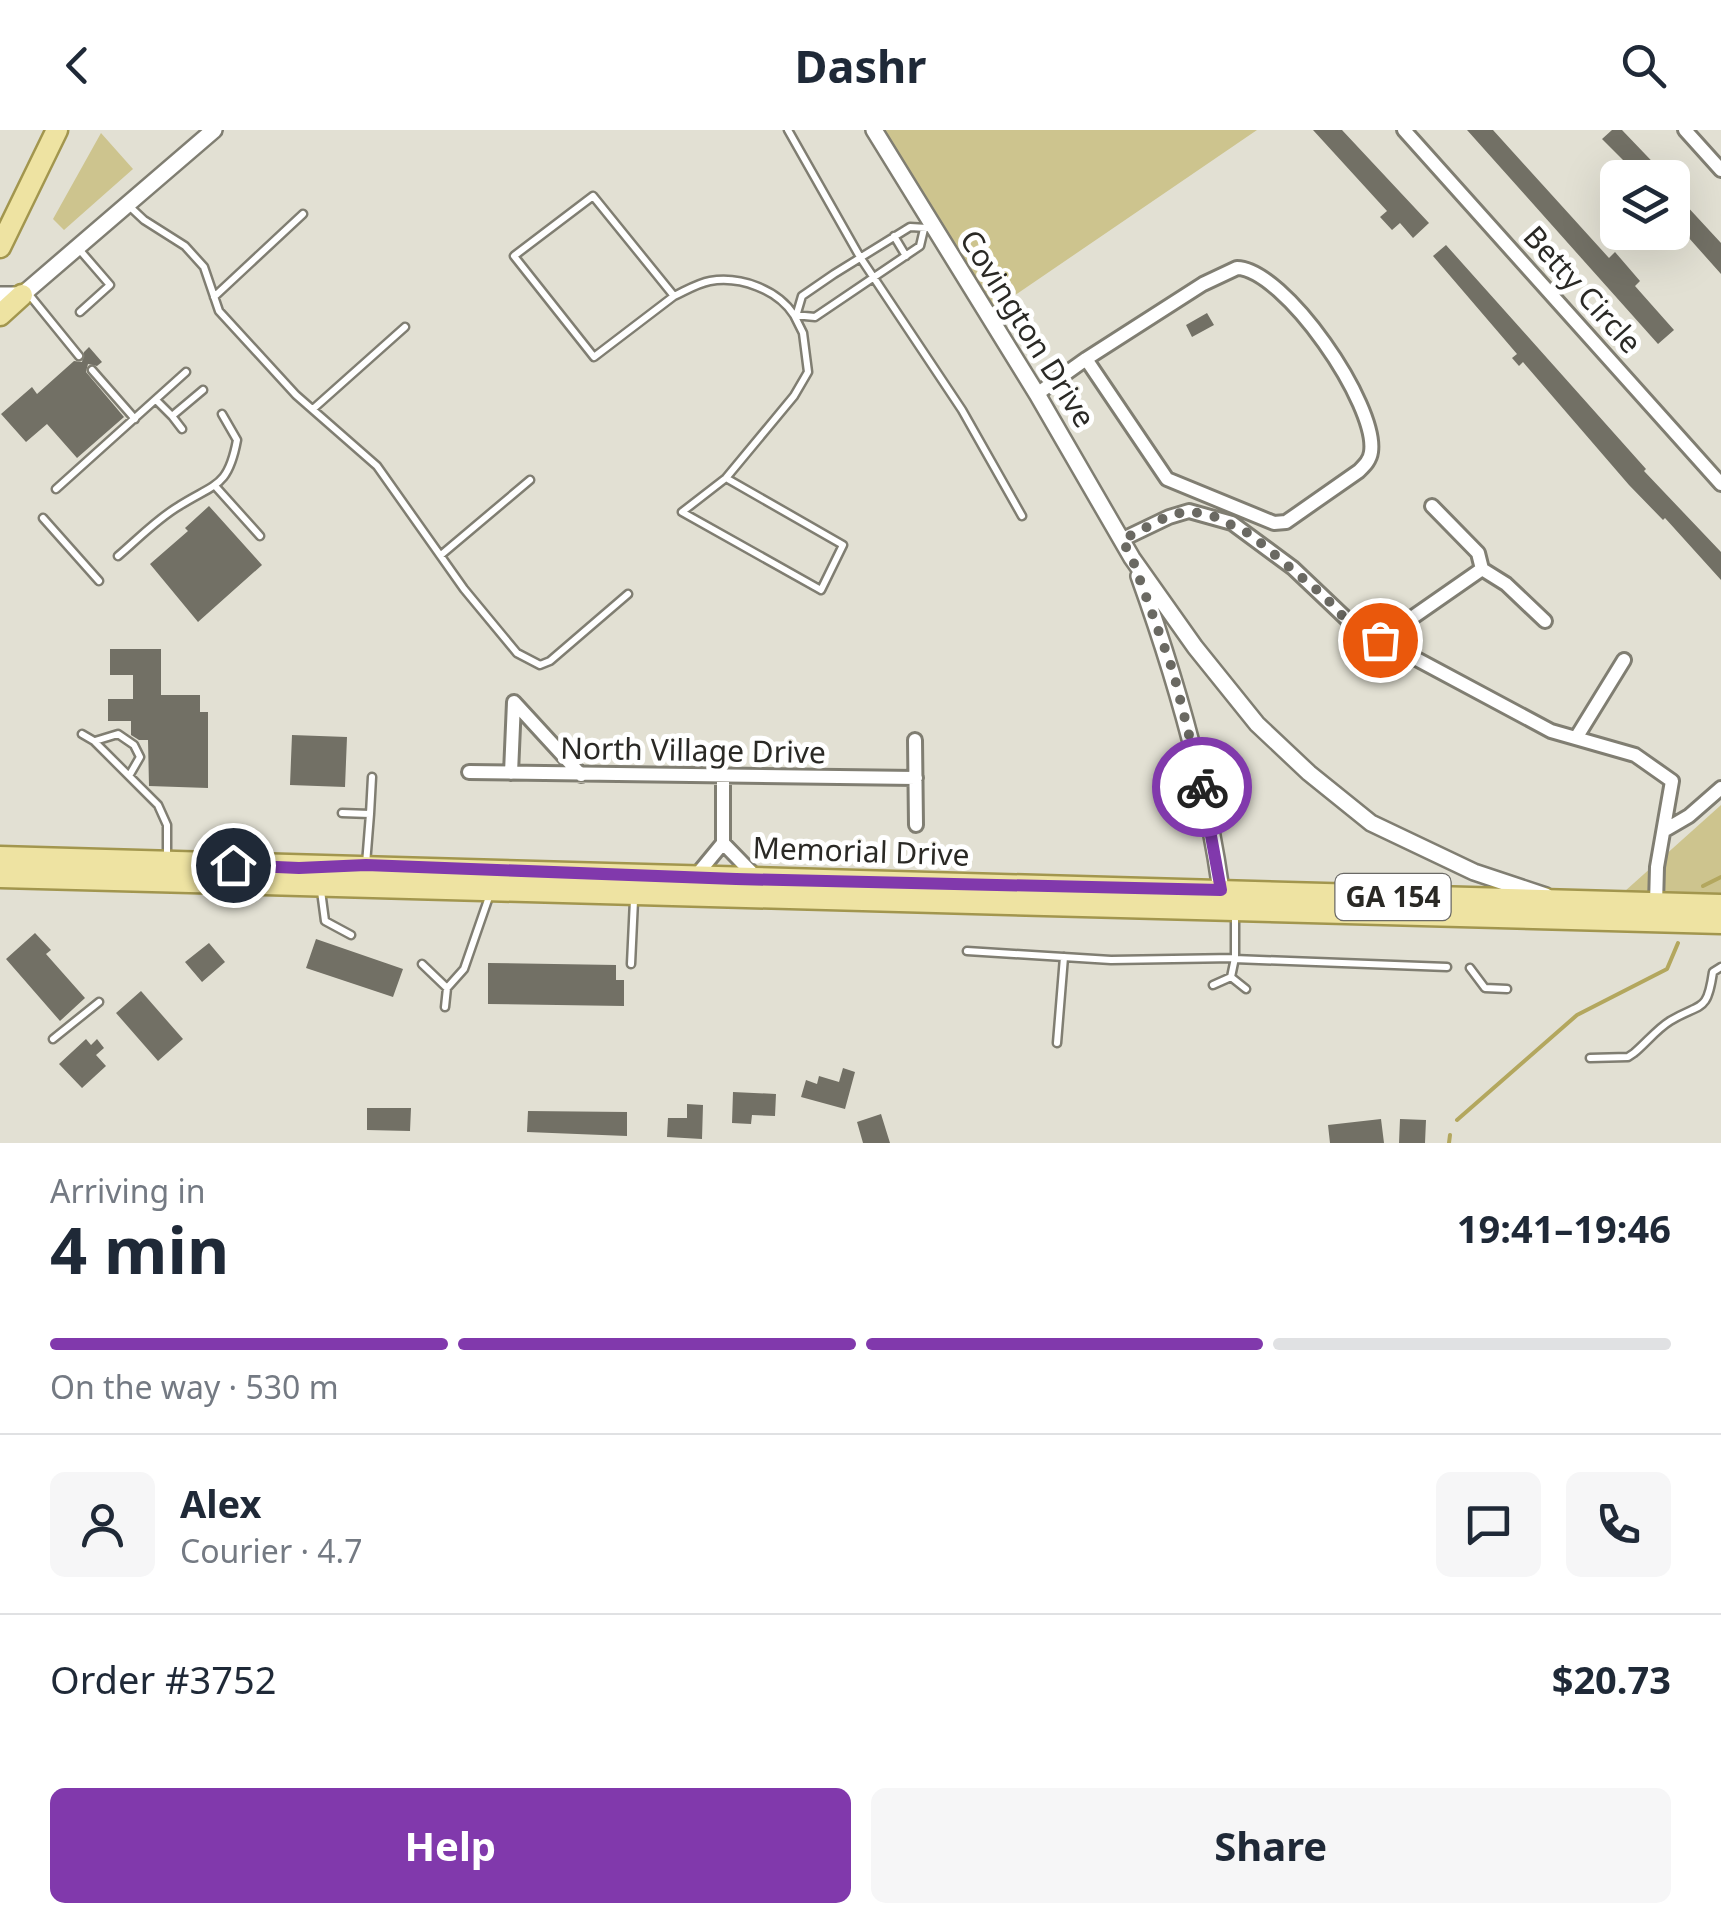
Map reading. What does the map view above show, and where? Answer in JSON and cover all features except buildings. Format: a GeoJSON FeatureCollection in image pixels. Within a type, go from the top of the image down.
{"type":"FeatureCollection","features":[{"type":"Feature","properties":{"kind":"main road"},"geometry":{"type":"LineString","coordinates":[[0,248],[57,130]]}},
{"type":"Feature","properties":{"kind":"main road"},"geometry":{"type":"LineString","coordinates":[[0,314],[24,293]]}},
{"type":"Feature","properties":{"kind":"main road","name":"Memorial Drive"},"geometry":{"type":"LineString","coordinates":[[0,857],[1721,905]]}},
{"type":"Feature","properties":{"kind":"main road","name":"Memorial Drive"},"geometry":{"type":"LineString","coordinates":[[0,877],[1721,923]]}},
{"type":"Feature","properties":{"kind":"street"},"geometry":{"type":"LineString","coordinates":[[0,295],[24,293],[214,130]]}},
{"type":"Feature","properties":{"kind":"street","name":"Covington Drive"},"geometry":{"type":"LineString","coordinates":[[874,130],[928,227],[1037,394],[1132,558],[1257,724],[1371,823],[1474,872],[1564,902]]}},
{"type":"Feature","properties":{"kind":"street","name":"Betty Circle"},"geometry":{"type":"LineString","coordinates":[[1404,130],[1721,484]]}},
{"type":"Feature","properties":{"kind":"street"},"geometry":{"type":"LineString","coordinates":[[1685,130],[1721,170]]}},
{"type":"Feature","properties":{"kind":"street"},"geometry":{"type":"LineString","coordinates":[[1037,394],[1086,359],[1213,278],[1237,268],[1248,268],[1280,290],[1341,364],[1372,442],[1371,452],[1359,471],[1286,522],[1274,523],[1166,479],[1086,359]]}},
{"type":"Feature","properties":{"kind":"street"},"geometry":{"type":"LineString","coordinates":[[1432,506],[1478,553],[1482,570],[1506,584],[1545,621]]}},
{"type":"Feature","properties":{"kind":"street"},"geometry":{"type":"LineString","coordinates":[[1122,540],[1168,516],[1188,511],[1213,516],[1250,534],[1314,586],[1352,626],[1550,730],[1635,756],[1672,781],[1657,867],[1656,904]]}},
{"type":"Feature","properties":{"kind":"street","name":"Covington Drive"},"geometry":{"type":"LineString","coordinates":[[1132,558],[1173,671],[1198,766],[1221,890],[1235,910]]}},
{"type":"Feature","properties":{"kind":"street"},"geometry":{"type":"LineString","coordinates":[[1380,640],[1482,570]]}},
{"type":"Feature","properties":{"kind":"street"},"geometry":{"type":"LineString","coordinates":[[1576,738],[1624,660]]}},
{"type":"Feature","properties":{"kind":"street"},"geometry":{"type":"LineString","coordinates":[[512,773],[514,702],[581,774]]}},
{"type":"Feature","properties":{"kind":"street"},"geometry":{"type":"LineString","coordinates":[[916,740],[916,825]]}},
{"type":"Feature","properties":{"kind":"street","name":"North Village Drive"},"geometry":{"type":"LineString","coordinates":[[469,772],[916,778]]}},
{"type":"Feature","properties":{"kind":"street"},"geometry":{"type":"LineString","coordinates":[[695,877],[723,843],[723,778]]}},
{"type":"Feature","properties":{"kind":"street"},"geometry":{"type":"LineString","coordinates":[[1665,830],[1689,816],[1721,788]]}},
{"type":"Feature","properties":{"kind":"street"},"geometry":{"type":"LineString","coordinates":[[723,843],[758,879]]}},
{"type":"Feature","properties":{"kind":"lane"},"geometry":{"type":"LineString","coordinates":[[788,130],[860,257],[962,410],[1022,516]]}},
{"type":"Feature","properties":{"kind":"lane"},"geometry":{"type":"LineString","coordinates":[[674,296],[593,196],[514,256],[594,356],[674,296],[709,281],[748,282],[786,303],[803,332],[808,372],[794,396],[726,478],[682,512],[821,590],[844,545],[726,478]]}},
{"type":"Feature","properties":{"kind":"lane"},"geometry":{"type":"LineString","coordinates":[[127,204],[144,220],[186,246],[204,266],[220,312],[296,395],[376,466],[464,589],[517,653],[540,665],[550,660],[628,594]]}},
{"type":"Feature","properties":{"kind":"lane"},"geometry":{"type":"LineString","coordinates":[[214,298],[303,214]]}},
{"type":"Feature","properties":{"kind":"lane"},"geometry":{"type":"LineString","coordinates":[[910,227],[928,227],[920,246],[815,317],[795,314],[802,296],[860,257],[910,227]]}},
{"type":"Feature","properties":{"kind":"lane"},"geometry":{"type":"LineString","coordinates":[[894,236],[906,256]]}},
{"type":"Feature","properties":{"kind":"lane"},"geometry":{"type":"LineString","coordinates":[[77,247],[110,285],[80,312]]}},
{"type":"Feature","properties":{"kind":"lane"},"geometry":{"type":"LineString","coordinates":[[24,293],[80,356]]}},
{"type":"Feature","properties":{"kind":"lane"},"geometry":{"type":"LineString","coordinates":[[314,409],[405,327]]}},
{"type":"Feature","properties":{"kind":"lane"},"geometry":{"type":"LineString","coordinates":[[92,370],[135,419]]}},
{"type":"Feature","properties":{"kind":"lane"},"geometry":{"type":"LineString","coordinates":[[56,489],[186,372]]}},
{"type":"Feature","properties":{"kind":"lane"},"geometry":{"type":"LineString","coordinates":[[172,416],[202,390]]}},
{"type":"Feature","properties":{"kind":"lane"},"geometry":{"type":"LineString","coordinates":[[156,400],[182,429]]}},
{"type":"Feature","properties":{"kind":"lane"},"geometry":{"type":"LineString","coordinates":[[118,556],[178,506],[216,487],[232,464],[237,440],[222,414]]}},
{"type":"Feature","properties":{"kind":"lane"},"geometry":{"type":"LineString","coordinates":[[441,555],[530,480]]}},
{"type":"Feature","properties":{"kind":"lane"},"geometry":{"type":"LineString","coordinates":[[216,487],[260,536]]}},
{"type":"Feature","properties":{"kind":"lane"},"geometry":{"type":"LineString","coordinates":[[43,518],[98,581]]}},
{"type":"Feature","properties":{"kind":"lane"},"geometry":{"type":"LineString","coordinates":[[82,734],[94,741],[158,805],[166,825],[168,862]]}},
{"type":"Feature","properties":{"kind":"lane"},"geometry":{"type":"LineString","coordinates":[[94,741],[118,734],[134,745],[140,757],[128,776]]}},
{"type":"Feature","properties":{"kind":"lane"},"geometry":{"type":"LineString","coordinates":[[366,865],[372,777]]}},
{"type":"Feature","properties":{"kind":"lane"},"geometry":{"type":"LineString","coordinates":[[342,813],[370,814]]}},
{"type":"Feature","properties":{"kind":"lane"},"geometry":{"type":"LineString","coordinates":[[321,884],[324,921],[351,935]]}},
{"type":"Feature","properties":{"kind":"lane"},"geometry":{"type":"LineString","coordinates":[[445,1007],[447,988],[464,970],[492,889]]}},
{"type":"Feature","properties":{"kind":"lane"},"geometry":{"type":"LineString","coordinates":[[631,964],[634,893]]}},
{"type":"Feature","properties":{"kind":"lane"},"geometry":{"type":"LineString","coordinates":[[1230,978],[1235,959],[1235,910]]}},
{"type":"Feature","properties":{"kind":"lane"},"geometry":{"type":"LineString","coordinates":[[966,951],[1447,968]]}},
{"type":"Feature","properties":{"kind":"lane"},"geometry":{"type":"LineString","coordinates":[[1056,1042],[1064,957]]}},
{"type":"Feature","properties":{"kind":"lane"},"geometry":{"type":"LineString","coordinates":[[422,964],[447,988]]}},
{"type":"Feature","properties":{"kind":"lane"},"geometry":{"type":"LineString","coordinates":[[1590,1058],[1634,1054],[1670,1021],[1710,998],[1713,972],[1721,967]]}},
{"type":"Feature","properties":{"kind":"lane"},"geometry":{"type":"LineString","coordinates":[[1470,968],[1485,988],[1508,989]]}},
{"type":"Feature","properties":{"kind":"lane"},"geometry":{"type":"LineString","coordinates":[[1213,985],[1230,978]]}},
{"type":"Feature","properties":{"kind":"lane"},"geometry":{"type":"LineString","coordinates":[[1230,978],[1246,989]]}},
{"type":"Feature","properties":{"kind":"lane"},"geometry":{"type":"LineString","coordinates":[[53,1039],[99,1002]]}},
{"type":"Feature","properties":{"kind":"shaded area"},"geometry":{"type":"Polygon","coordinates":[[[870,130],[1257,130],[983,317],[870,130]]]}},
{"type":"Feature","properties":{"kind":"shaded area"},"geometry":{"type":"Polygon","coordinates":[[[101,133],[133,169],[64,230],[53,219],[101,133]]]}},
{"type":"Feature","properties":{"kind":"shaded area"},"geometry":{"type":"Polygon","coordinates":[[[1721,805],[1721,911],[1605,909],[1721,805]]]}},
{"type":"Feature","properties":{"kind":"waterway"},"geometry":{"type":"LineString","coordinates":[[1703,886],[1721,877]]}},
{"type":"Feature","properties":{"kind":"waterway"},"geometry":{"type":"LineString","coordinates":[[1457,1120],[1577,1015],[1667,969],[1678,943]]}},
{"type":"Feature","properties":{"kind":"waterway"},"geometry":{"type":"LineString","coordinates":[[1449,1143],[1450,1135]]}},
{"type":"Feature","properties":{"kind":"way so far"},"geometry":{"type":"LineString","coordinates":[[1202,787],[1173,671],[1122,540],[1168,516],[1188,511],[1232,523],[1293,568],[1352,626],[1380,640]]}},
{"type":"Feature","properties":{"kind":"route"},"geometry":{"type":"LineString","coordinates":[[233,865],[366,865],[736,879],[1221,890],[1202,787]]}}]}
